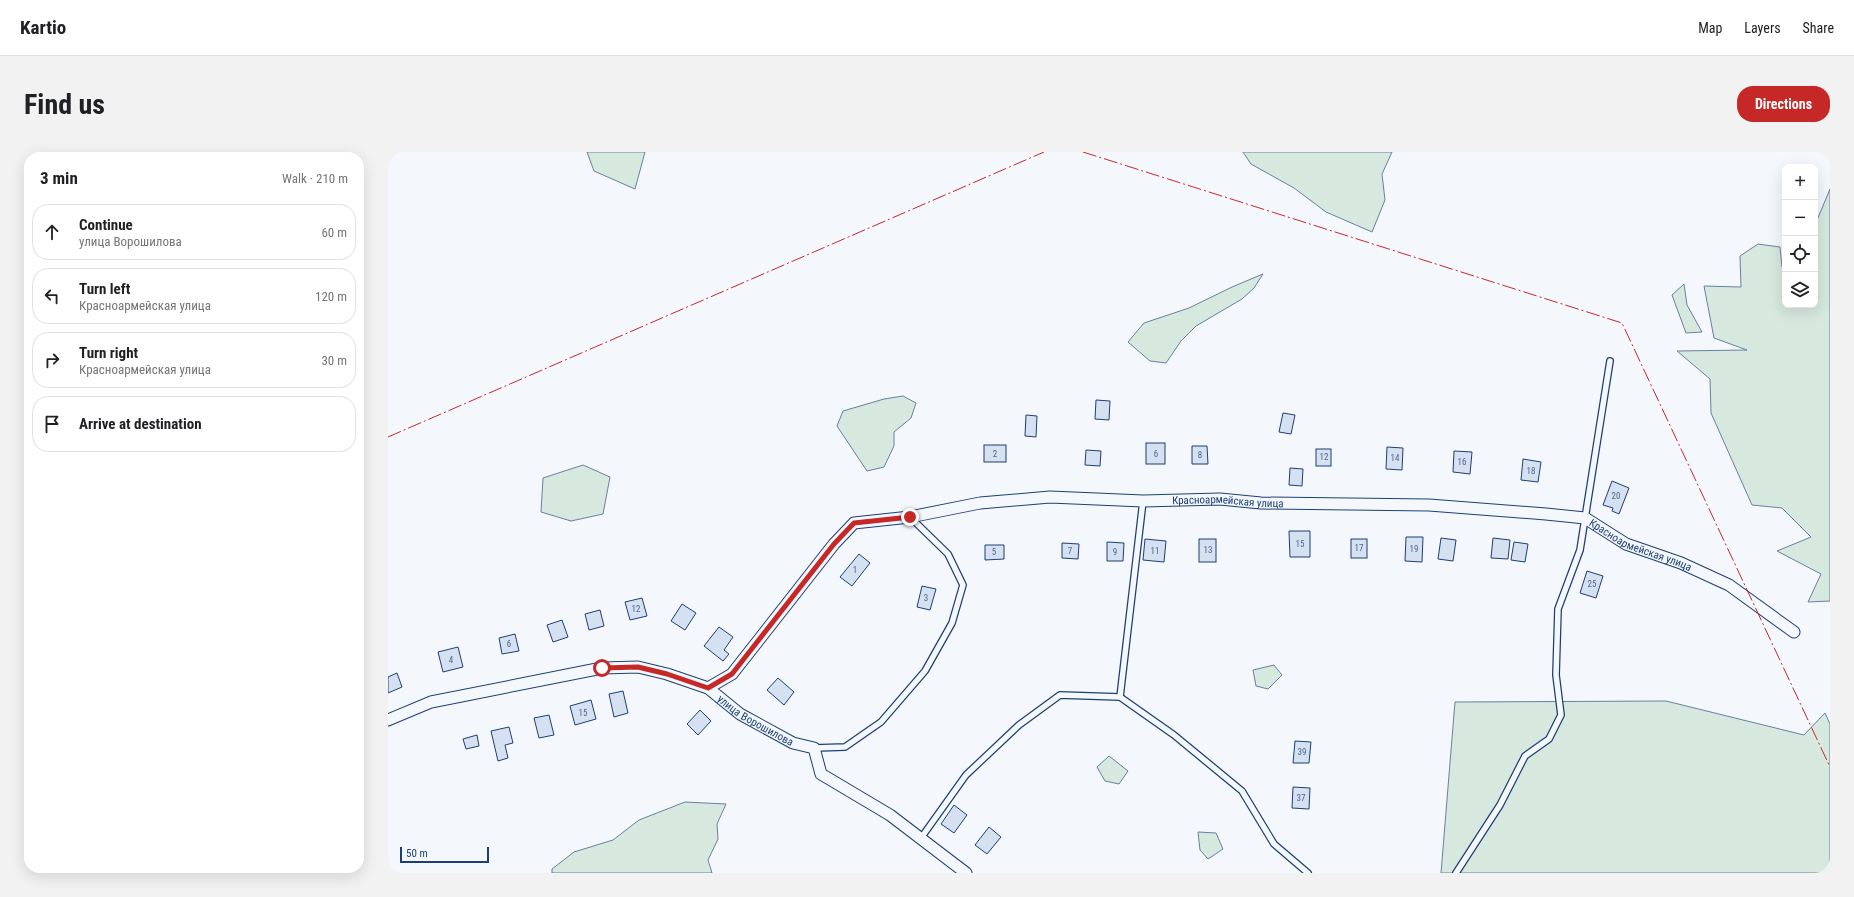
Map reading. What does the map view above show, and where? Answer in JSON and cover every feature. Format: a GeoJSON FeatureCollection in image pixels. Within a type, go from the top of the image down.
{"type":"FeatureCollection","features":[{"type":"Feature","properties":{"kind":"street","name":"Красноармейская улица"},"geometry":{"type":"LineString","coordinates":[[708,688],[732,674],[834,544],[854,523],[910,517],[980,503],[1050,497],[1143,501],[1220,498],[1261,503],[1429,506],[1585,518],[1626,544],[1681,563],[1729,585],[1794,632]]}},
{"type":"Feature","properties":{"kind":"street","name":"улица Ворошилова"},"geometry":{"type":"LineString","coordinates":[[388,720],[431,702],[602,668],[638,667],[667,674],[708,688],[740,714],[793,743],[814,748]]}},
{"type":"Feature","properties":{"kind":"street"},"geometry":{"type":"LineString","coordinates":[[814,748],[821,774],[890,815],[966,873]]}},
{"type":"Feature","properties":{"kind":"lane"},"geometry":{"type":"LineString","coordinates":[[1456,873],[1500,805],[1525,756],[1549,739],[1561,715],[1556,675],[1558,609],[1580,550],[1610,361]]}},
{"type":"Feature","properties":{"kind":"lane"},"geometry":{"type":"LineString","coordinates":[[1120,697],[1143,501]]}},
{"type":"Feature","properties":{"kind":"lane"},"geometry":{"type":"LineString","coordinates":[[814,748],[845,747],[880,722],[925,671],[952,623],[963,585],[948,554],[910,517]]}},
{"type":"Feature","properties":{"kind":"lane"},"geometry":{"type":"LineString","coordinates":[[921,838],[966,775],[1019,725],[1060,694],[1120,697],[1174,735],[1242,791],[1274,844],[1308,873]]}},
{"type":"Feature","properties":{"kind":"shaded area"},"geometry":{"type":"Polygon","coordinates":[[[587,152],[645,152],[635,189],[594,171],[587,152]]]}},
{"type":"Feature","properties":{"kind":"shaded area"},"geometry":{"type":"Polygon","coordinates":[[[1243,152],[1392,152],[1382,174],[1385,200],[1372,232],[1326,212],[1294,188],[1251,164],[1243,152]]]}},
{"type":"Feature","properties":{"kind":"shaded area"},"geometry":{"type":"Polygon","coordinates":[[[1830,189],[1830,601],[1808,602],[1821,574],[1777,551],[1811,537],[1782,508],[1752,505],[1711,413],[1710,379],[1677,351],[1747,350],[1714,338],[1704,286],[1741,287],[1740,256],[1758,244],[1780,247],[1782,267],[1782,308],[1818,308],[1818,218],[1830,189]]]}},
{"type":"Feature","properties":{"kind":"shaded area"},"geometry":{"type":"Polygon","coordinates":[[[1263,274],[1254,288],[1242,299],[1196,326],[1181,341],[1166,363],[1150,361],[1128,342],[1144,323],[1189,308],[1263,274]]]}},
{"type":"Feature","properties":{"kind":"shaded area"},"geometry":{"type":"Polygon","coordinates":[[[1684,284],[1687,305],[1702,332],[1686,333],[1672,295],[1684,284]]]}},
{"type":"Feature","properties":{"kind":"shaded area"},"geometry":{"type":"Polygon","coordinates":[[[903,396],[916,403],[911,418],[894,432],[894,446],[884,467],[867,471],[837,426],[843,411],[884,399],[903,396]]]}},
{"type":"Feature","properties":{"kind":"shaded area"},"geometry":{"type":"Polygon","coordinates":[[[583,465],[610,477],[603,514],[571,521],[541,512],[543,478],[583,465]]]}},
{"type":"Feature","properties":{"kind":"shaded area"},"geometry":{"type":"Polygon","coordinates":[[[1274,665],[1282,675],[1268,689],[1256,686],[1253,670],[1274,665]]]}},
{"type":"Feature","properties":{"kind":"shaded area"},"geometry":{"type":"Polygon","coordinates":[[[1666,701],[1804,735],[1825,713],[1830,724],[1830,873],[1441,873],[1455,702],[1666,701]]]}},
{"type":"Feature","properties":{"kind":"shaded area"},"geometry":{"type":"Polygon","coordinates":[[[1109,756],[1128,771],[1119,784],[1105,781],[1097,767],[1109,756]]]}},
{"type":"Feature","properties":{"kind":"shaded area"},"geometry":{"type":"Polygon","coordinates":[[[685,802],[726,804],[717,824],[718,839],[708,860],[712,873],[552,873],[552,869],[574,852],[613,840],[639,820],[685,802]]]}},
{"type":"Feature","properties":{"kind":"shaded area"},"geometry":{"type":"Polygon","coordinates":[[[1198,832],[1216,833],[1223,849],[1208,859],[1200,850],[1198,832]]]}},
{"type":"Feature","properties":{"kind":"building"},"geometry":{"type":"Polygon","coordinates":[[[1096,400],[1110,401],[1109,420],[1095,419],[1096,400]]]}},
{"type":"Feature","properties":{"kind":"building"},"geometry":{"type":"Polygon","coordinates":[[[1283,413],[1295,415],[1291,434],[1279,432],[1283,413]]]}},
{"type":"Feature","properties":{"kind":"building"},"geometry":{"type":"Polygon","coordinates":[[[1026,415],[1037,416],[1036,437],[1025,436],[1026,415]]]}},
{"type":"Feature","properties":{"kind":"building"},"geometry":{"type":"Polygon","coordinates":[[[1146,443],[1165,443],[1165,464],[1146,464],[1146,443]]]}},
{"type":"Feature","properties":{"kind":"building"},"geometry":{"type":"Polygon","coordinates":[[[984,445],[1006,445],[1006,462],[984,462],[984,445]]]}},
{"type":"Feature","properties":{"kind":"building"},"geometry":{"type":"Polygon","coordinates":[[[1192,446],[1207,446],[1208,464],[1192,464],[1192,446]]]}},
{"type":"Feature","properties":{"kind":"building"},"geometry":{"type":"Polygon","coordinates":[[[1387,447],[1403,448],[1402,470],[1386,469],[1387,447]]]}},
{"type":"Feature","properties":{"kind":"building"},"geometry":{"type":"Polygon","coordinates":[[[1316,449],[1331,449],[1331,466],[1316,466],[1316,449]]]}},
{"type":"Feature","properties":{"kind":"building"},"geometry":{"type":"Polygon","coordinates":[[[1086,450],[1101,451],[1100,466],[1085,465],[1086,450]]]}},
{"type":"Feature","properties":{"kind":"building"},"geometry":{"type":"Polygon","coordinates":[[[1454,451],[1472,452],[1470,474],[1453,472],[1454,451]]]}},
{"type":"Feature","properties":{"kind":"building"},"geometry":{"type":"Polygon","coordinates":[[[1523,459],[1541,462],[1538,482],[1521,480],[1523,459]]]}},
{"type":"Feature","properties":{"kind":"building"},"geometry":{"type":"Polygon","coordinates":[[[1290,468],[1303,469],[1302,486],[1289,485],[1290,468]]]}},
{"type":"Feature","properties":{"kind":"building"},"geometry":{"type":"Polygon","coordinates":[[[1612,481],[1629,488],[1619,514],[1612,511],[1613,508],[1603,505],[1612,481]]]}},
{"type":"Feature","properties":{"kind":"building"},"geometry":{"type":"Polygon","coordinates":[[[1289,531],[1310,531],[1310,557],[1290,557],[1289,531]]]}},
{"type":"Feature","properties":{"kind":"building"},"geometry":{"type":"Polygon","coordinates":[[[1406,537],[1423,537],[1422,562],[1405,561],[1406,537]]]}},
{"type":"Feature","properties":{"kind":"building"},"geometry":{"type":"Polygon","coordinates":[[[1441,538],[1456,540],[1453,561],[1438,559],[1441,538]]]}},
{"type":"Feature","properties":{"kind":"building"},"geometry":{"type":"Polygon","coordinates":[[[1493,538],[1510,540],[1508,559],[1491,558],[1493,538]]]}},
{"type":"Feature","properties":{"kind":"building"},"geometry":{"type":"Polygon","coordinates":[[[1145,539],[1166,541],[1164,562],[1143,560],[1145,539]]]}},
{"type":"Feature","properties":{"kind":"building"},"geometry":{"type":"Polygon","coordinates":[[[1199,539],[1216,539],[1216,562],[1199,562],[1199,539]]]}},
{"type":"Feature","properties":{"kind":"building"},"geometry":{"type":"Polygon","coordinates":[[[1351,539],[1367,539],[1367,558],[1351,558],[1351,539]]]}},
{"type":"Feature","properties":{"kind":"building"},"geometry":{"type":"Polygon","coordinates":[[[1107,542],[1124,543],[1123,561],[1107,561],[1107,542]]]}},
{"type":"Feature","properties":{"kind":"building"},"geometry":{"type":"Polygon","coordinates":[[[1514,542],[1528,544],[1525,562],[1511,560],[1514,542]]]}},
{"type":"Feature","properties":{"kind":"building"},"geometry":{"type":"Polygon","coordinates":[[[1062,543],[1079,544],[1078,559],[1062,558],[1062,543]]]}},
{"type":"Feature","properties":{"kind":"building"},"geometry":{"type":"Polygon","coordinates":[[[985,545],[1004,545],[1004,559],[985,560],[985,545]]]}},
{"type":"Feature","properties":{"kind":"building"},"geometry":{"type":"Polygon","coordinates":[[[859,554],[870,563],[852,586],[840,577],[859,554]]]}},
{"type":"Feature","properties":{"kind":"building"},"geometry":{"type":"Polygon","coordinates":[[[1587,571],[1603,576],[1596,598],[1580,593],[1587,571]]]}},
{"type":"Feature","properties":{"kind":"building"},"geometry":{"type":"Polygon","coordinates":[[[922,586],[936,589],[930,610],[917,607],[922,586]]]}},
{"type":"Feature","properties":{"kind":"building"},"geometry":{"type":"Polygon","coordinates":[[[642,598],[647,616],[630,620],[625,602],[642,598]]]}},
{"type":"Feature","properties":{"kind":"building"},"geometry":{"type":"Polygon","coordinates":[[[682,604],[696,613],[685,630],[671,621],[682,604]]]}},
{"type":"Feature","properties":{"kind":"building"},"geometry":{"type":"Polygon","coordinates":[[[600,610],[604,626],[589,630],[585,614],[600,610]]]}},
{"type":"Feature","properties":{"kind":"building"},"geometry":{"type":"Polygon","coordinates":[[[562,620],[568,637],[553,642],[547,625],[562,620]]]}},
{"type":"Feature","properties":{"kind":"building"},"geometry":{"type":"Polygon","coordinates":[[[719,627],[733,637],[724,650],[729,654],[723,661],[704,646],[719,627]]]}},
{"type":"Feature","properties":{"kind":"building"},"geometry":{"type":"Polygon","coordinates":[[[515,634],[519,651],[502,654],[499,638],[515,634]]]}},
{"type":"Feature","properties":{"kind":"building"},"geometry":{"type":"Polygon","coordinates":[[[458,647],[463,667],[443,672],[438,652],[458,647]]]}},
{"type":"Feature","properties":{"kind":"building"},"geometry":{"type":"Polygon","coordinates":[[[397,673],[402,687],[388,693],[388,677],[397,673]]]}},
{"type":"Feature","properties":{"kind":"building"},"geometry":{"type":"Polygon","coordinates":[[[778,678],[794,692],[784,705],[767,690],[778,678]]]}},
{"type":"Feature","properties":{"kind":"building"},"geometry":{"type":"Polygon","coordinates":[[[623,691],[628,713],[614,717],[609,694],[623,691]]]}},
{"type":"Feature","properties":{"kind":"building"},"geometry":{"type":"Polygon","coordinates":[[[591,700],[596,719],[575,725],[570,706],[591,700]]]}},
{"type":"Feature","properties":{"kind":"building"},"geometry":{"type":"Polygon","coordinates":[[[700,710],[711,721],[698,735],[687,724],[700,710]]]}},
{"type":"Feature","properties":{"kind":"building"},"geometry":{"type":"Polygon","coordinates":[[[549,715],[554,735],[539,738],[534,718],[549,715]]]}},
{"type":"Feature","properties":{"kind":"building"},"geometry":{"type":"Polygon","coordinates":[[[509,727],[513,743],[505,745],[508,758],[498,761],[491,731],[509,727]]]}},
{"type":"Feature","properties":{"kind":"building"},"geometry":{"type":"Polygon","coordinates":[[[477,735],[479,746],[466,749],[463,739],[477,735]]]}},
{"type":"Feature","properties":{"kind":"building"},"geometry":{"type":"Polygon","coordinates":[[[1295,741],[1311,742],[1309,763],[1293,763],[1295,741]]]}},
{"type":"Feature","properties":{"kind":"building"},"geometry":{"type":"Polygon","coordinates":[[[1293,787],[1310,788],[1309,809],[1292,808],[1293,787]]]}},
{"type":"Feature","properties":{"kind":"building"},"geometry":{"type":"Polygon","coordinates":[[[954,805],[967,815],[954,833],[941,824],[954,805]]]}},
{"type":"Feature","properties":{"kind":"building"},"geometry":{"type":"Polygon","coordinates":[[[989,827],[1001,837],[987,854],[975,845],[989,827]]]}},
{"type":"Feature","properties":{"kind":"power"},"geometry":{"type":"LineString","coordinates":[[388,437],[1044,152]]}},
{"type":"Feature","properties":{"kind":"power"},"geometry":{"type":"LineString","coordinates":[[1083,152],[1622,323],[1830,767]]}},
{"type":"Feature","properties":{"kind":"route"},"geometry":{"type":"LineString","coordinates":[[602,668],[638,667],[667,674],[708,688],[732,674],[834,544],[854,523],[910,517]]}}]}
